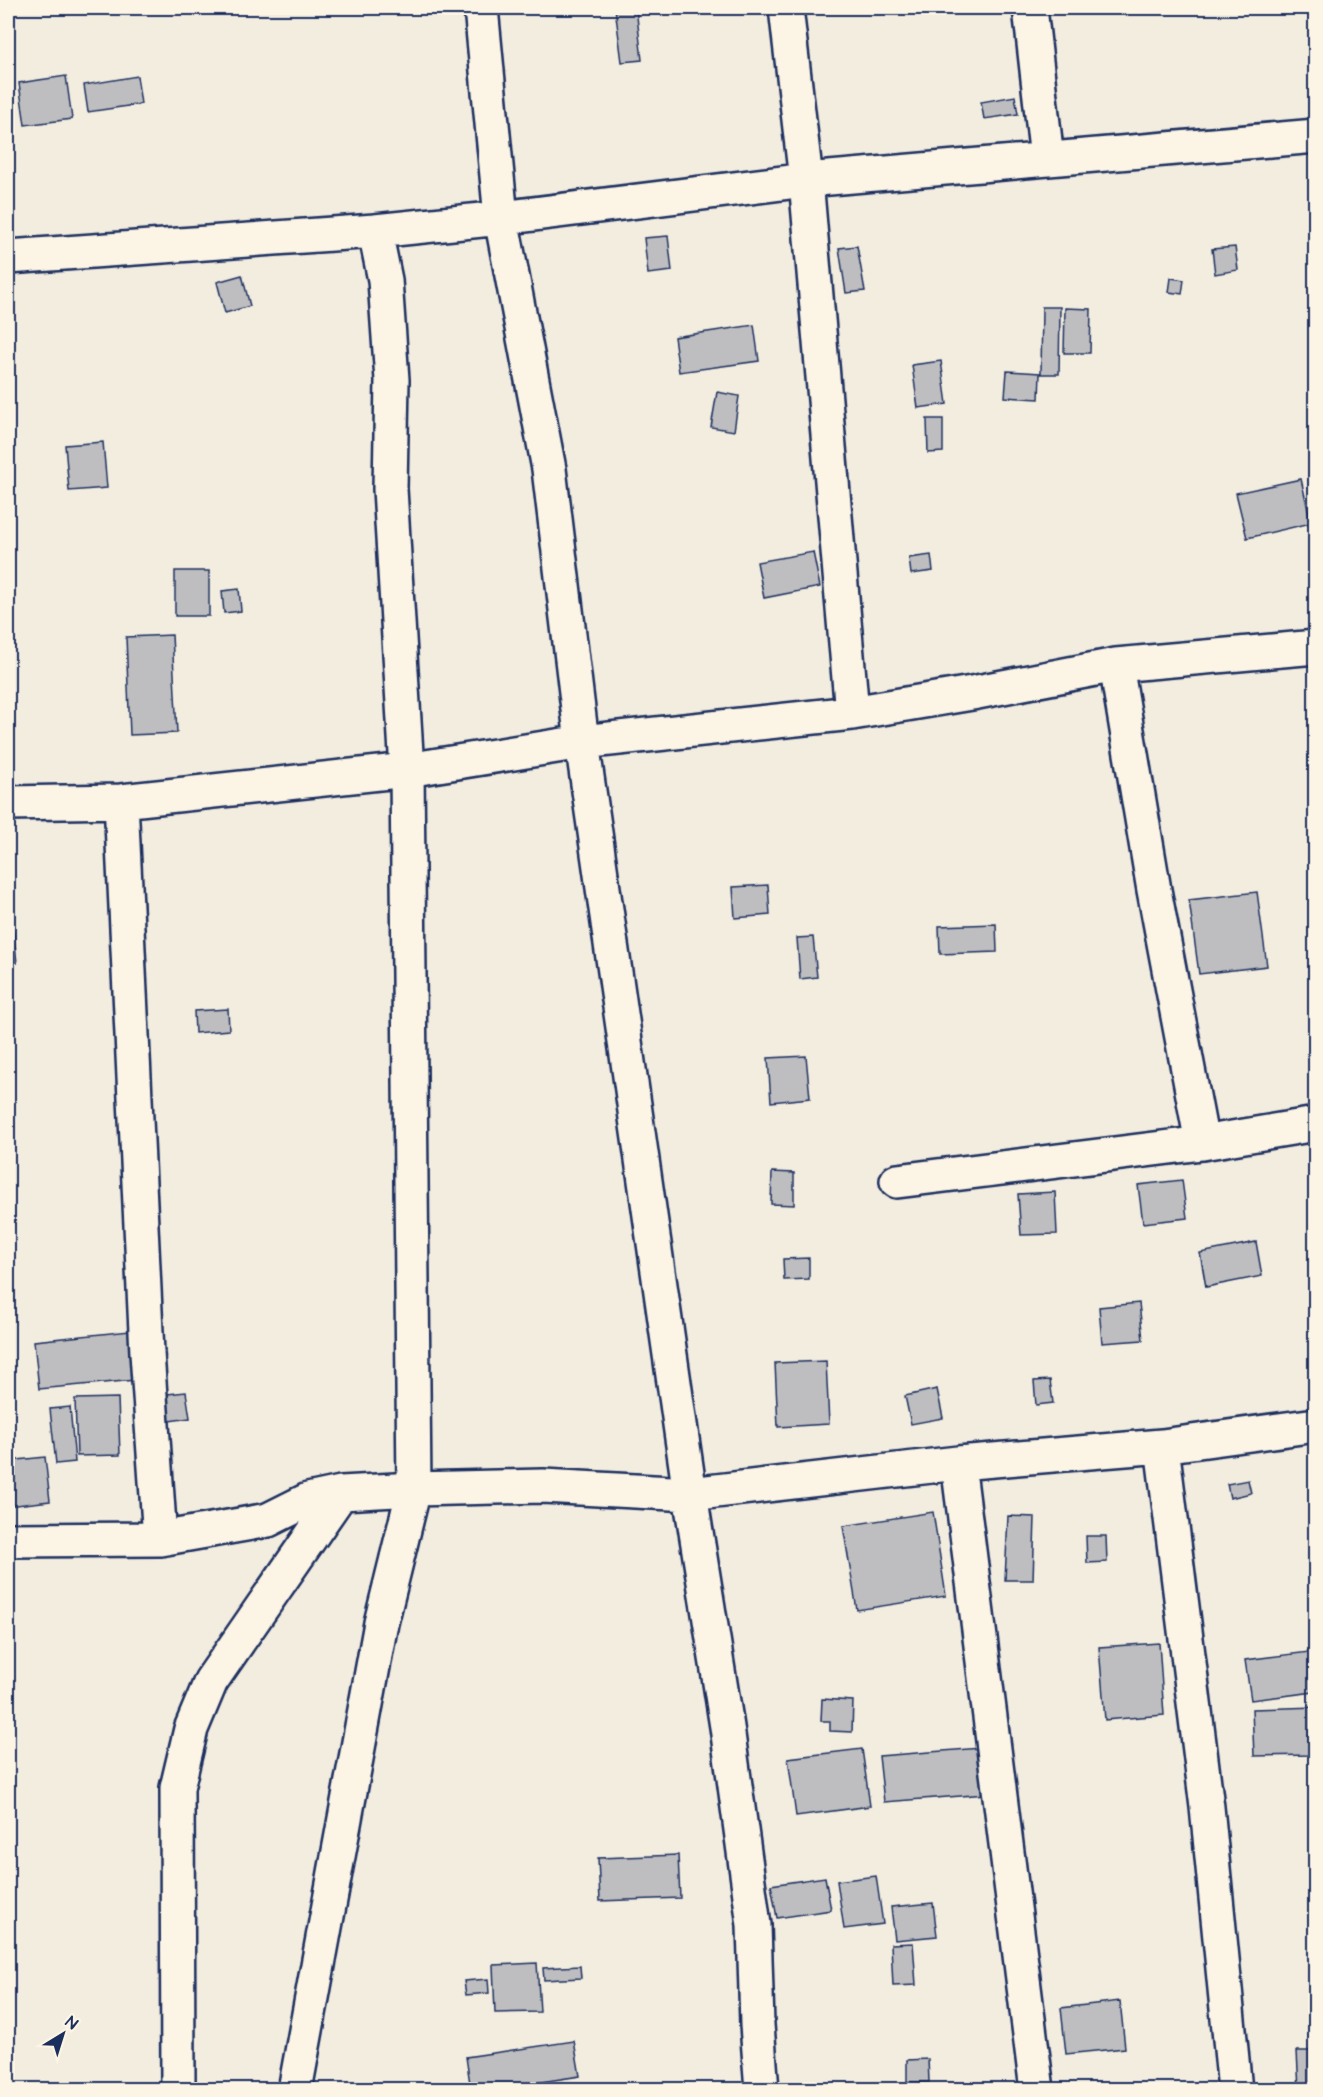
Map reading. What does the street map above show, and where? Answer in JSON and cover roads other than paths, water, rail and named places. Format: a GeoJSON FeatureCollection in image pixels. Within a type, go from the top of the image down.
{"type":"FeatureCollection","features":[{"type":"Feature","properties":{"kind":"street"},"geometry":{"type":"LineString","coordinates":[[481,8],[501,218],[549,469],[582,742],[754,1925],[762,2090]]}},
{"type":"Feature","properties":{"kind":"street"},"geometry":{"type":"LineString","coordinates":[[786,8],[806,180],[852,713]]}},
{"type":"Feature","properties":{"kind":"street"},"geometry":{"type":"LineString","coordinates":[[1030,8],[1047,159]]}},
{"type":"Feature","properties":{"kind":"street"},"geometry":{"type":"LineString","coordinates":[[8,257],[375,231],[501,218],[806,180],[1316,136]]}},
{"type":"Feature","properties":{"kind":"street"},"geometry":{"type":"LineString","coordinates":[[295,2090],[381,1623],[414,1489],[406,770],[390,489],[392,380],[385,280],[375,231]]}},
{"type":"Feature","properties":{"kind":"street"},"geometry":{"type":"LineString","coordinates":[[8,803],[121,801],[406,770],[582,742],[852,713],[1116,665],[1316,647]]}},
{"type":"Feature","properties":{"kind":"street"},"geometry":{"type":"LineString","coordinates":[[1116,665],[1154,890],[1202,1143]]}},
{"type":"Feature","properties":{"kind":"street"},"geometry":{"type":"LineString","coordinates":[[121,801],[147,1353],[160,1539]]}},
{"type":"Feature","properties":{"kind":"street"},"geometry":{"type":"LineString","coordinates":[[897,1181],[1202,1143],[1316,1124]]}},
{"type":"Feature","properties":{"kind":"street"},"geometry":{"type":"LineString","coordinates":[[8,1540],[160,1539],[268,1520],[308,1500],[341,1493],[543,1486],[690,1494],[958,1463],[1162,1446],[1316,1425]]}},
{"type":"Feature","properties":{"kind":"street"},"geometry":{"type":"LineString","coordinates":[[1162,1446],[1207,1807],[1234,2090]]}},
{"type":"Feature","properties":{"kind":"street"},"geometry":{"type":"LineString","coordinates":[[958,1463],[1037,2090]]}},
{"type":"Feature","properties":{"kind":"street"},"geometry":{"type":"LineString","coordinates":[[178,2090],[177,1788],[191,1729],[211,1681],[341,1493]]}}]}
